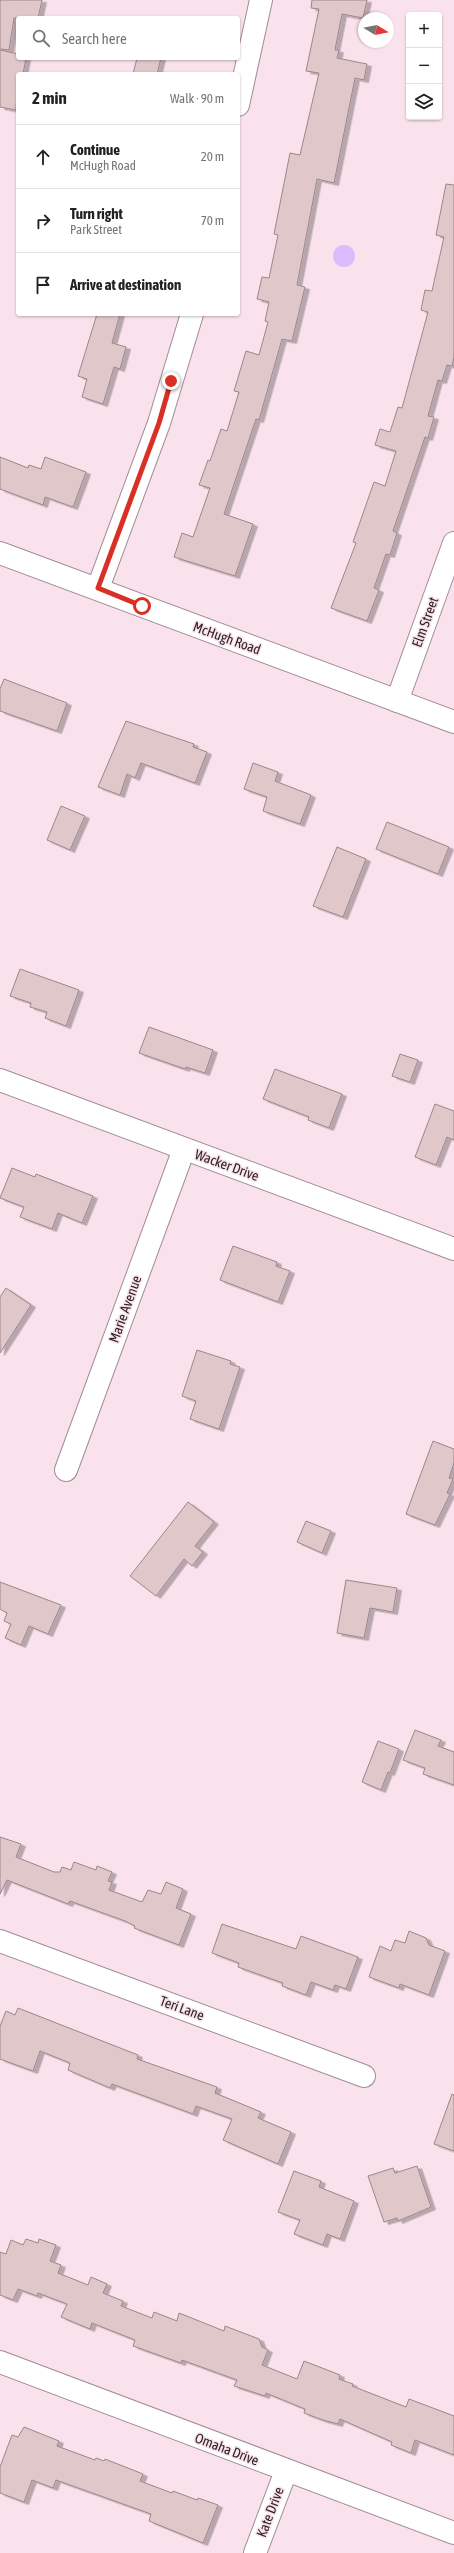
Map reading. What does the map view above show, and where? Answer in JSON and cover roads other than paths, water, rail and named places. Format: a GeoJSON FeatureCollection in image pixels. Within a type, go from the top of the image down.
{"type":"FeatureCollection","features":[{"type":"Feature","properties":{"kind":"street"},"geometry":{"type":"LineString","coordinates":[[240,96],[261,0]]}},
{"type":"Feature","properties":{"kind":"street"},"geometry":{"type":"LineString","coordinates":[[98,588],[159,423],[191,316]]}},
{"type":"Feature","properties":{"kind":"street","name":"Elm Street"},"geometry":{"type":"LineString","coordinates":[[397,701],[454,543]]}},
{"type":"Feature","properties":{"kind":"street","name":"McHugh Road"},"geometry":{"type":"LineString","coordinates":[[0,553],[98,588],[454,722]]}},
{"type":"Feature","properties":{"kind":"street","name":"Wacker Drive"},"geometry":{"type":"LineString","coordinates":[[0,1080],[454,1249]]}},
{"type":"Feature","properties":{"kind":"street","name":"Marie Avenue"},"geometry":{"type":"LineString","coordinates":[[66,1470],[184,1149]]}},
{"type":"Feature","properties":{"kind":"street","name":"Teri Lane"},"geometry":{"type":"LineString","coordinates":[[0,1941],[364,2076]]}},
{"type":"Feature","properties":{"kind":"street","name":"Omaha Drive"},"geometry":{"type":"LineString","coordinates":[[0,2362],[454,2533]]}},
{"type":"Feature","properties":{"kind":"street","name":"Kate Drive"},"geometry":{"type":"LineString","coordinates":[[255,2553],[286,2471]]}}]}
